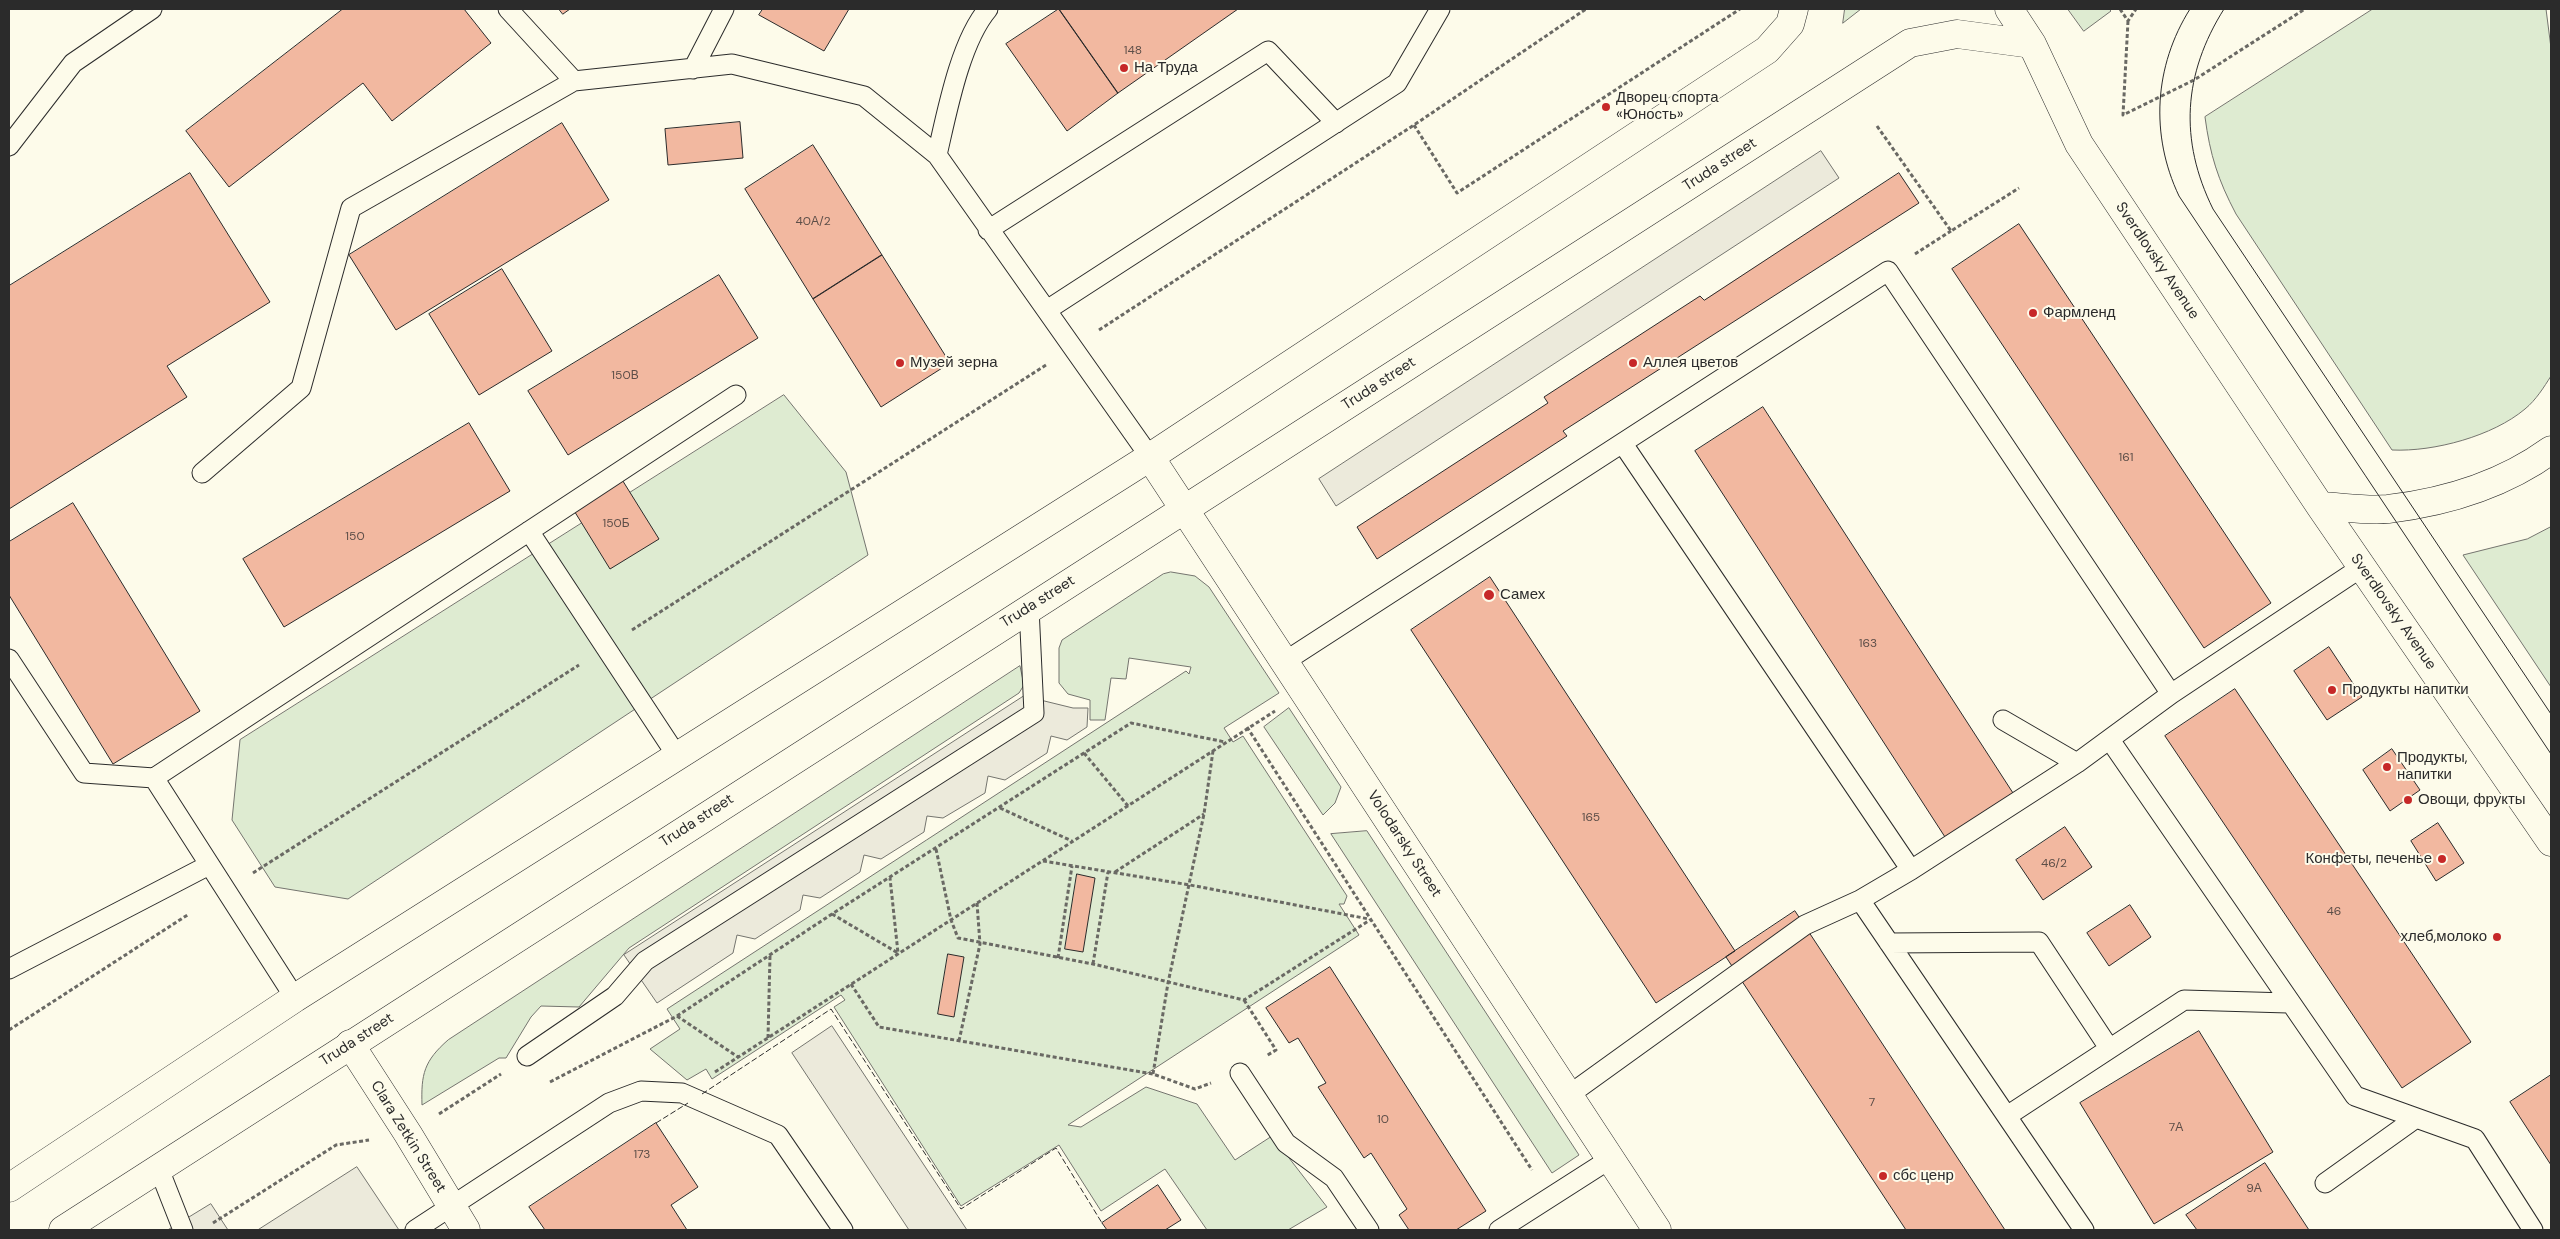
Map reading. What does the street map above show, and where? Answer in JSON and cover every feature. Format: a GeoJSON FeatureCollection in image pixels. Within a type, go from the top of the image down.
{"type":"FeatureCollection","features":[{"type":"Feature","properties":{"kind":"main road"},"geometry":{"type":"LineString","coordinates":[[9,1188],[295,998],[1150,457],[1768,50],[1790,24],[1794,9]]}},
{"type":"Feature","properties":{"kind":"main road","name":"Sverdlovsky Avenue"},"geometry":{"type":"LineString","coordinates":[[2009,9],[2032,44],[2079,144],[2320,506],[2551,842]]}},
{"type":"Feature","properties":{"kind":"main road","name":"Truda street"},"geometry":{"type":"LineString","coordinates":[[63,1230],[1910,43],[1957,34],[2032,44]]}},
{"type":"Feature","properties":{"kind":"main road"},"geometry":{"type":"LineString","coordinates":[[2320,506],[2387,509],[2463,494],[2526,468],[2551,450]]}},
{"type":"Feature","properties":{"kind":"main road","name":"Volodarsky Street"},"geometry":{"type":"LineString","coordinates":[[1150,457],[1657,1230]]}},
{"type":"Feature","properties":{"kind":"main road","name":"Clara Zetkin Street"},"geometry":{"type":"LineString","coordinates":[[350,1044],[408,1134],[466,1230]]}},
{"type":"Feature","properties":{"kind":"lane"},"geometry":{"type":"LineString","coordinates":[[9,146],[73,63],[152,9]]}},
{"type":"Feature","properties":{"kind":"lane"},"geometry":{"type":"LineString","coordinates":[[508,9],[574,80]]}},
{"type":"Feature","properties":{"kind":"lane"},"geometry":{"type":"LineString","coordinates":[[693,69],[724,9]]}},
{"type":"Feature","properties":{"kind":"lane"},"geometry":{"type":"LineString","coordinates":[[938,155],[954,84],[980,18],[988,9]]}},
{"type":"Feature","properties":{"kind":"lane"},"geometry":{"type":"LineString","coordinates":[[1047,310],[1397,83],[1440,9]]}},
{"type":"Feature","properties":{"kind":"lane"},"geometry":{"type":"LineString","coordinates":[[988,230],[1268,51],[1336,123]]}},
{"type":"Feature","properties":{"kind":"lane"},"geometry":{"type":"LineString","coordinates":[[202,473],[302,388],[351,208],[574,80],[732,64],[864,96],[938,155],[988,230],[1074,347],[1150,457]]}},
{"type":"Feature","properties":{"kind":"lane"},"geometry":{"type":"LineString","coordinates":[[1284,662],[1888,271],[2171,694]]}},
{"type":"Feature","properties":{"kind":"lane"},"geometry":{"type":"LineString","coordinates":[[9,659],[84,773],[154,778],[736,395]]}},
{"type":"Feature","properties":{"kind":"lane"},"geometry":{"type":"LineString","coordinates":[[1623,444],[1911,870]]}},
{"type":"Feature","properties":{"kind":"lane"},"geometry":{"type":"LineString","coordinates":[[529,531],[677,756]]}},
{"type":"Feature","properties":{"kind":"lane"},"geometry":{"type":"LineString","coordinates":[[1569,1095],[1805,925],[1860,900],[1911,870],[2077,763],[2171,694],[2362,566]]}},
{"type":"Feature","properties":{"kind":"lane"},"geometry":{"type":"LineString","coordinates":[[527,1056],[615,996],[645,961],[1034,713],[1029,608]]}},
{"type":"Feature","properties":{"kind":"lane"},"geometry":{"type":"LineString","coordinates":[[2003,720],[2077,763]]}},
{"type":"Feature","properties":{"kind":"lane"},"geometry":{"type":"LineString","coordinates":[[2110,740],[2354,1096],[2475,1139],[2533,1230]]}},
{"type":"Feature","properties":{"kind":"lane"},"geometry":{"type":"LineString","coordinates":[[154,778],[295,998]]}},
{"type":"Feature","properties":{"kind":"lane"},"geometry":{"type":"LineString","coordinates":[[9,969],[209,864]]}},
{"type":"Feature","properties":{"kind":"lane"},"geometry":{"type":"LineString","coordinates":[[1860,900],[2084,1230]]}},
{"type":"Feature","properties":{"kind":"lane"},"geometry":{"type":"LineString","coordinates":[[1889,943],[2039,942],[2108,1048]]}},
{"type":"Feature","properties":{"kind":"lane"},"geometry":{"type":"LineString","coordinates":[[2007,1116],[2108,1048],[2184,1000],[2288,1002]]}},
{"type":"Feature","properties":{"kind":"lane"},"geometry":{"type":"LineString","coordinates":[[1240,1073],[1286,1144],[1334,1178],[1369,1230]]}},
{"type":"Feature","properties":{"kind":"lane"},"geometry":{"type":"LineString","coordinates":[[415,1230],[609,1103],[641,1091],[682,1093],[778,1135],[843,1230]]}},
{"type":"Feature","properties":{"kind":"lane"},"geometry":{"type":"LineString","coordinates":[[2325,1183],[2416,1118]]}},
{"type":"Feature","properties":{"kind":"lane"},"geometry":{"type":"LineString","coordinates":[[1499,1230],[1610,1158]]}},
{"type":"Feature","properties":{"kind":"lane"},"geometry":{"type":"LineString","coordinates":[[159,1169],[183,1230]]}},
{"type":"Feature","properties":{"kind":"path"},"geometry":{"type":"LineString","coordinates":[[9,1030],[1074,347],[1414,125],[1586,9]]}},
{"type":"Feature","properties":{"kind":"path"},"geometry":{"type":"LineString","coordinates":[[1414,125],[1458,193],[1740,9]]}},
{"type":"Feature","properties":{"kind":"path"},"geometry":{"type":"LineString","coordinates":[[2120,9],[2128,21]]}},
{"type":"Feature","properties":{"kind":"path"},"geometry":{"type":"LineString","coordinates":[[2136,9],[2128,21],[2123,114],[2194,80],[2305,9]]}},
{"type":"Feature","properties":{"kind":"path"},"geometry":{"type":"LineString","coordinates":[[1877,126],[1951,231]]}},
{"type":"Feature","properties":{"kind":"path"},"geometry":{"type":"LineString","coordinates":[[1888,271],[2019,188]]}},
{"type":"Feature","properties":{"kind":"path"},"geometry":{"type":"LineString","coordinates":[[682,1093],[1273,712],[1302,688]]}},
{"type":"Feature","properties":{"kind":"path"},"geometry":{"type":"LineString","coordinates":[[541,1080],[549,1082],[677,1016],[832,914],[1131,723],[1225,742]]}},
{"type":"Feature","properties":{"kind":"path"},"geometry":{"type":"LineString","coordinates":[[1247,727],[1550,1198]]}},
{"type":"Feature","properties":{"kind":"path"},"geometry":{"type":"LineString","coordinates":[[1153,1074],[1168,983],[1204,814],[1213,750]]}},
{"type":"Feature","properties":{"kind":"path"},"geometry":{"type":"LineString","coordinates":[[1084,752],[1128,806]]}},
{"type":"Feature","properties":{"kind":"path"},"geometry":{"type":"LineString","coordinates":[[1000,808],[1072,841]]}},
{"type":"Feature","properties":{"kind":"path"},"geometry":{"type":"LineString","coordinates":[[1115,873],[1204,814]]}},
{"type":"Feature","properties":{"kind":"path"},"geometry":{"type":"LineString","coordinates":[[936,849],[951,920],[958,938],[980,944],[1093,964],[1244,1000],[1370,920]]}},
{"type":"Feature","properties":{"kind":"path"},"geometry":{"type":"LineString","coordinates":[[1042,861],[1190,885],[1370,920]]}},
{"type":"Feature","properties":{"kind":"path"},"geometry":{"type":"LineString","coordinates":[[1058,958],[1072,866]]}},
{"type":"Feature","properties":{"kind":"path"},"geometry":{"type":"LineString","coordinates":[[1093,964],[1108,872]]}},
{"type":"Feature","properties":{"kind":"path"},"geometry":{"type":"LineString","coordinates":[[890,878],[898,953]]}},
{"type":"Feature","properties":{"kind":"path"},"geometry":{"type":"LineString","coordinates":[[959,1040],[980,944],[976,903]]}},
{"type":"Feature","properties":{"kind":"path"},"geometry":{"type":"LineString","coordinates":[[832,914],[898,953]]}},
{"type":"Feature","properties":{"kind":"path"},"geometry":{"type":"LineString","coordinates":[[768,1038],[770,955]]}},
{"type":"Feature","properties":{"kind":"path"},"geometry":{"type":"LineString","coordinates":[[851,984],[879,1027],[1153,1074],[1195,1089]]}},
{"type":"Feature","properties":{"kind":"path"},"geometry":{"type":"LineString","coordinates":[[677,1016],[738,1057]]}},
{"type":"Feature","properties":{"kind":"path"},"geometry":{"type":"LineString","coordinates":[[210,1225],[336,1145],[408,1134],[502,1073]]}},
{"type":"Feature","properties":{"kind":"green space"},"geometry":{"type":"Polygon","coordinates":[[[1845,9],[1861,9],[1843,23],[1845,9]]]}},
{"type":"Feature","properties":{"kind":"green space"},"geometry":{"type":"Polygon","coordinates":[[[2068,9],[2109,9],[2111,11],[2084,31],[2068,9]]]}},
{"type":"Feature","properties":{"kind":"green space"},"geometry":{"type":"Polygon","coordinates":[[[2373,9],[2546,9],[2551,48],[2551,376],[2533,402],[2512,419],[2497,427],[2444,445],[2408,450],[2392,450],[2236,214],[2224,190],[2216,167],[2209,143],[2205,117],[2373,9]]]}},
{"type":"Feature","properties":{"kind":"green space"},"geometry":{"type":"Polygon","coordinates":[[[784,395],[846,472],[868,555],[348,899],[275,887],[232,820],[240,740],[784,395]]]}},
{"type":"Feature","properties":{"kind":"green space"},"geometry":{"type":"Polygon","coordinates":[[[2551,527],[2551,687],[2463,555],[2527,539],[2551,527]]]}},
{"type":"Feature","properties":{"kind":"green space"},"geometry":{"type":"Polygon","coordinates":[[[1171,572],[1195,576],[1209,587],[1279,693],[1224,728],[1233,742],[1243,736],[1347,896],[1344,904],[1339,904],[1359,935],[1068,1125],[1081,1127],[1146,1087],[1197,1104],[1235,1160],[1272,1136],[1327,1207],[1288,1230],[1207,1230],[1165,1169],[1101,1211],[1059,1145],[961,1206],[834,1007],[845,1000],[841,995],[712,1079],[706,1069],[687,1080],[650,1049],[680,1029],[667,1009],[1186,671],[1189,674],[1191,667],[1129,658],[1126,679],[1111,678],[1105,720],[1090,720],[1090,700],[1068,694],[1059,683],[1059,648],[1062,640],[1163,574],[1171,572]]]}},
{"type":"Feature","properties":{"kind":"green space"},"geometry":{"type":"Polygon","coordinates":[[[1020,666],[1024,685],[1019,693],[629,948],[579,1007],[541,1006],[531,1017],[506,1058],[499,1058],[422,1105],[423,1076],[429,1062],[448,1040],[1020,666]]]}},
{"type":"Feature","properties":{"kind":"green space"},"geometry":{"type":"Polygon","coordinates":[[[1289,708],[1341,787],[1335,803],[1323,815],[1264,727],[1289,708]]]}},
{"type":"Feature","properties":{"kind":"green space"},"geometry":{"type":"Polygon","coordinates":[[[1367,831],[1579,1155],[1552,1173],[1331,834],[1367,831]]]}},
{"type":"Feature","properties":{"kind":"shaded area"},"geometry":{"type":"Polygon","coordinates":[[[1821,151],[1839,178],[1336,506],[1319,479],[1821,151]]]}},
{"type":"Feature","properties":{"kind":"shaded area"},"geometry":{"type":"Polygon","coordinates":[[[1024,696],[1073,708],[1088,708],[1087,727],[1067,740],[1051,736],[1047,753],[1005,780],[988,776],[985,793],[943,818],[927,816],[924,832],[881,859],[864,855],[860,872],[820,898],[803,895],[800,910],[755,939],[737,935],[733,953],[657,1003],[624,955],[1024,696]]]}},
{"type":"Feature","properties":{"kind":"shaded area"},"geometry":{"type":"Polygon","coordinates":[[[832,1026],[967,1230],[909,1230],[792,1053],[832,1026]]]}},
{"type":"Feature","properties":{"kind":"shaded area"},"geometry":{"type":"Polygon","coordinates":[[[357,1167],[399,1230],[258,1230],[357,1167]]]}},
{"type":"Feature","properties":{"kind":"shaded area"},"geometry":{"type":"Polygon","coordinates":[[[211,1204],[228,1230],[168,1230],[211,1204]]]}},
{"type":"Feature","properties":{"kind":"building"},"geometry":{"type":"Polygon","coordinates":[[[343,9],[464,9],[491,43],[392,121],[363,83],[229,187],[186,131],[343,9]]]}},
{"type":"Feature","properties":{"kind":"building"},"geometry":{"type":"Polygon","coordinates":[[[559,9],[570,9],[563,14],[559,9]]]}},
{"type":"Feature","properties":{"kind":"building"},"geometry":{"type":"Polygon","coordinates":[[[763,9],[849,9],[824,51],[759,15],[763,9]]]}},
{"type":"Feature","properties":{"kind":"building"},"geometry":{"type":"Polygon","coordinates":[[[1059,9],[1238,9],[1118,93],[1059,9]]]}},
{"type":"Feature","properties":{"kind":"building"},"geometry":{"type":"Polygon","coordinates":[[[1059,9],[1118,93],[1067,131],[1006,44],[1059,9]]]}},
{"type":"Feature","properties":{"kind":"building"},"geometry":{"type":"Polygon","coordinates":[[[740,122],[743,158],[668,165],[665,129],[740,122]]]}},
{"type":"Feature","properties":{"kind":"building"},"geometry":{"type":"Polygon","coordinates":[[[562,123],[609,200],[396,330],[349,255],[562,123]]]}},
{"type":"Feature","properties":{"kind":"building"},"geometry":{"type":"Polygon","coordinates":[[[813,145],[882,255],[813,299],[745,189],[813,145]]]}},
{"type":"Feature","properties":{"kind":"building"},"geometry":{"type":"Polygon","coordinates":[[[190,173],[270,302],[167,366],[187,397],[9,509],[9,286],[190,173]]]}},
{"type":"Feature","properties":{"kind":"building","name":"Аллея цветов"},"geometry":{"type":"Polygon","coordinates":[[[1899,173],[1919,203],[1563,431],[1567,436],[1377,559],[1357,527],[1548,403],[1544,397],[1700,296],[1704,300],[1899,173]]]}},
{"type":"Feature","properties":{"kind":"building"},"geometry":{"type":"Polygon","coordinates":[[[2019,224],[2271,603],[2204,648],[1952,269],[2019,224]]]}},
{"type":"Feature","properties":{"kind":"building"},"geometry":{"type":"Polygon","coordinates":[[[882,255],[950,363],[881,407],[813,299],[882,255]]]}},
{"type":"Feature","properties":{"kind":"building"},"geometry":{"type":"Polygon","coordinates":[[[502,269],[552,351],[479,395],[429,314],[502,269]]]}},
{"type":"Feature","properties":{"kind":"building"},"geometry":{"type":"Polygon","coordinates":[[[719,275],[758,338],[568,455],[528,391],[719,275]]]}},
{"type":"Feature","properties":{"kind":"building"},"geometry":{"type":"Polygon","coordinates":[[[1763,407],[2013,793],[1945,837],[1695,451],[1763,407]]]}},
{"type":"Feature","properties":{"kind":"building"},"geometry":{"type":"Polygon","coordinates":[[[469,423],[510,491],[284,627],[243,559],[469,423]]]}},
{"type":"Feature","properties":{"kind":"building"},"geometry":{"type":"Polygon","coordinates":[[[621,478],[659,539],[610,569],[573,509],[621,478]]]}},
{"type":"Feature","properties":{"kind":"building"},"geometry":{"type":"Polygon","coordinates":[[[73,503],[200,711],[113,764],[9,595],[9,542],[73,503]]]}},
{"type":"Feature","properties":{"kind":"building"},"geometry":{"type":"Polygon","coordinates":[[[1490,577],[1735,951],[1656,1003],[1411,630],[1490,577]]]}},
{"type":"Feature","properties":{"kind":"building"},"geometry":{"type":"Polygon","coordinates":[[[2329,647],[2362,697],[2327,720],[2294,671],[2329,647]]]}},
{"type":"Feature","properties":{"kind":"building"},"geometry":{"type":"Polygon","coordinates":[[[2235,689],[2471,1042],[2402,1088],[2165,736],[2235,689]]]}},
{"type":"Feature","properties":{"kind":"building"},"geometry":{"type":"Polygon","coordinates":[[[2392,749],[2420,790],[2390,811],[2363,770],[2392,749]]]}},
{"type":"Feature","properties":{"kind":"building"},"geometry":{"type":"Polygon","coordinates":[[[2438,823],[2464,863],[2436,881],[2411,841],[2438,823]]]}},
{"type":"Feature","properties":{"kind":"building"},"geometry":{"type":"Polygon","coordinates":[[[2065,827],[2092,867],[2043,900],[2016,860],[2065,827]]]}},
{"type":"Feature","properties":{"kind":"building"},"geometry":{"type":"Polygon","coordinates":[[[1077,874],[1095,878],[1083,952],[1065,949],[1077,874]]]}},
{"type":"Feature","properties":{"kind":"building"},"geometry":{"type":"Polygon","coordinates":[[[2130,905],[2151,937],[2109,966],[2087,933],[2130,905]]]}},
{"type":"Feature","properties":{"kind":"building"},"geometry":{"type":"Polygon","coordinates":[[[1795,911],[2005,1230],[1906,1230],[1726,957],[1795,911]]]}},
{"type":"Feature","properties":{"kind":"building"},"geometry":{"type":"Polygon","coordinates":[[[948,954],[964,957],[954,1017],[938,1014],[948,954]]]}},
{"type":"Feature","properties":{"kind":"building"},"geometry":{"type":"Polygon","coordinates":[[[1330,967],[1486,1211],[1456,1230],[1409,1230],[1399,1215],[1407,1209],[1371,1153],[1364,1158],[1318,1087],[1326,1083],[1298,1038],[1289,1043],[1266,1008],[1330,967]]]}},
{"type":"Feature","properties":{"kind":"building"},"geometry":{"type":"Polygon","coordinates":[[[2199,1031],[2273,1152],[2154,1224],[2080,1103],[2199,1031]]]}},
{"type":"Feature","properties":{"kind":"building"},"geometry":{"type":"Polygon","coordinates":[[[2551,1075],[2551,1165],[2510,1102],[2551,1075]]]}},
{"type":"Feature","properties":{"kind":"building"},"geometry":{"type":"Polygon","coordinates":[[[656,1123],[698,1187],[671,1205],[687,1230],[545,1230],[529,1207],[656,1123]]]}},
{"type":"Feature","properties":{"kind":"building"},"geometry":{"type":"Polygon","coordinates":[[[2265,1163],[2309,1230],[2197,1230],[2186,1215],[2265,1163]]]}},
{"type":"Feature","properties":{"kind":"building"},"geometry":{"type":"Polygon","coordinates":[[[1158,1185],[1181,1220],[1165,1230],[1107,1230],[1102,1223],[1158,1185]]]}},
{"type":"Feature","properties":{"kind":"tram line"},"geometry":{"type":"LineString","coordinates":[[2190,9],[2178,31],[2169,54],[2163,77],[2160,101],[2163,149],[2179,196],[2551,754]]}},
{"type":"Feature","properties":{"kind":"tram line"},"geometry":{"type":"LineString","coordinates":[[2224,9],[2210,33],[2200,58],[2190,108],[2195,158],[2202,183],[2213,209],[2551,714]]}},
{"type":"Feature","properties":{"kind":"fence"},"geometry":{"type":"LineString","coordinates":[[702,1094],[831,1009],[961,1209],[1056,1148],[1102,1223]]}},
{"type":"Feature","properties":{"kind":"fence"},"geometry":{"type":"LineString","coordinates":[[656,1123],[688,1103]]}},
{"type":"Feature","properties":{"kind":"place","name":"На Труда"},"geometry":{"type":"Point","coordinates":[1124,68]}},
{"type":"Feature","properties":{"kind":"place","name":"Дворец спорта «Юность»"},"geometry":{"type":"Point","coordinates":[1606,107]}},
{"type":"Feature","properties":{"kind":"place","name":"Фармленд"},"geometry":{"type":"Point","coordinates":[2033,313]}},
{"type":"Feature","properties":{"kind":"place","name":"Музей зерна"},"geometry":{"type":"Point","coordinates":[900,363]}},
{"type":"Feature","properties":{"kind":"place","name":"Аллея цветов"},"geometry":{"type":"Point","coordinates":[1633,363]}},
{"type":"Feature","properties":{"kind":"place","name":"Самех"},"geometry":{"type":"Point","coordinates":[1489,595]}},
{"type":"Feature","properties":{"kind":"place","name":"Продукты напитки"},"geometry":{"type":"Point","coordinates":[2332,690]}},
{"type":"Feature","properties":{"kind":"place","name":"Продукты, напитки"},"geometry":{"type":"Point","coordinates":[2387,767]}},
{"type":"Feature","properties":{"kind":"place","name":"Овощи, фрукты"},"geometry":{"type":"Point","coordinates":[2408,800]}},
{"type":"Feature","properties":{"kind":"place","name":"Конфеты, печенье"},"geometry":{"type":"Point","coordinates":[2442,859]}},
{"type":"Feature","properties":{"kind":"place","name":"хлеб,молоко"},"geometry":{"type":"Point","coordinates":[2497,937]}},
{"type":"Feature","properties":{"kind":"place","name":"сбс ценр"},"geometry":{"type":"Point","coordinates":[1883,1176]}}]}
